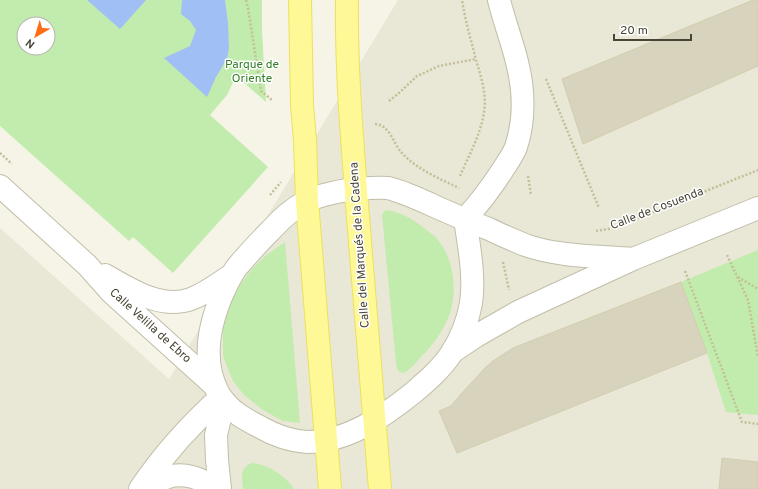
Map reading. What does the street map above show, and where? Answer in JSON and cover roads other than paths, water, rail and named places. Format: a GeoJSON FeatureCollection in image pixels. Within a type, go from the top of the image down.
{"type":"FeatureCollection","features":[{"type":"Feature","properties":{"kind":"main road"},"geometry":{"type":"LineString","coordinates":[[300,0],[302,105],[307,201],[330,489]]}},
{"type":"Feature","properties":{"kind":"main road","name":"Calle del Marqués de la Cadena"},"geometry":{"type":"LineString","coordinates":[[347,0],[350,95],[356,189],[380,489]]}},
{"type":"Feature","properties":{"kind":"street"},"geometry":{"type":"LineString","coordinates":[[451,353],[461,335],[471,304],[471,264],[465,219],[490,190],[516,147],[523,102],[517,62],[499,0]]}},
{"type":"Feature","properties":{"kind":"street","name":"Calle Velilla de Ebro"},"geometry":{"type":"LineString","coordinates":[[0,186],[87,265],[111,292],[219,394],[234,411],[264,430],[281,437],[309,442],[327,440],[359,429],[394,408],[426,382],[451,353]]}},
{"type":"Feature","properties":{"kind":"street"},"geometry":{"type":"LineString","coordinates":[[220,489],[216,435],[219,394],[208,359],[210,332],[213,317],[230,276],[247,254],[289,212],[307,201],[333,193],[356,189],[373,187],[385,188],[400,191],[508,238],[543,250],[633,259]]}},
{"type":"Feature","properties":{"kind":"street"},"geometry":{"type":"LineString","coordinates":[[451,353],[476,336],[518,312],[633,259],[758,208]]}},
{"type":"Feature","properties":{"kind":"street","name":"Calle Velilla de Ebro"},"geometry":{"type":"LineString","coordinates":[[87,265],[145,296],[161,301],[180,302],[190,300],[199,296],[230,276]]}},
{"type":"Feature","properties":{"kind":"street"},"geometry":{"type":"LineString","coordinates":[[140,489],[155,468],[219,394]]}},
{"type":"Feature","properties":{"kind":"street"},"geometry":{"type":"LineString","coordinates":[[146,489],[162,480],[176,475],[189,476],[204,481],[214,489]]}},
{"type":"Feature","properties":{"kind":"water"},"geometry":{"type":"Polygon","coordinates":[[[87,0],[146,0],[120,29],[87,0]]]}},
{"type":"Feature","properties":{"kind":"water"},"geometry":{"type":"Polygon","coordinates":[[[182,0],[225,0],[229,48],[227,59],[216,77],[207,97],[164,58],[190,46],[196,30],[190,21],[181,14],[182,0]]]}},
{"type":"Feature","properties":{"kind":"park label","name":"Parque de Oriente"},"geometry":{"type":"Point","coordinates":[252,72]}}]}
